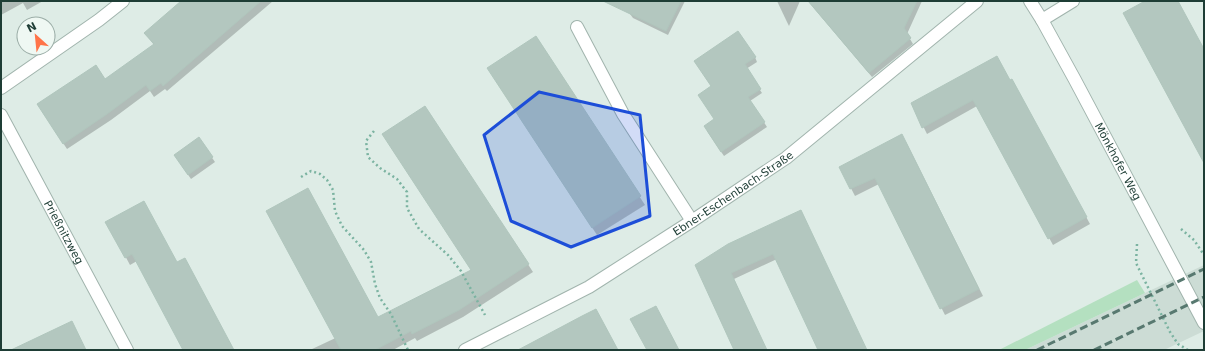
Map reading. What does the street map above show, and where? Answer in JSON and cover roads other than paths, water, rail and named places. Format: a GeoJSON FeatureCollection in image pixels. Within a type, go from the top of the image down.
{"type":"FeatureCollection","features":[{"type":"Feature","properties":{"kind":"street"},"geometry":{"type":"LineString","coordinates":[[1,88],[99,20],[123,1]]}},
{"type":"Feature","properties":{"kind":"street","name":"Ebner-Eschenbach-Straße"},"geometry":{"type":"LineString","coordinates":[[465,350],[589,287],[692,221],[786,158],[977,1]]}},
{"type":"Feature","properties":{"kind":"street","name":"Mönkhofer Weg"},"geometry":{"type":"LineString","coordinates":[[1030,1],[1042,20],[1204,323]]}},
{"type":"Feature","properties":{"kind":"street"},"geometry":{"type":"LineString","coordinates":[[1042,20],[1073,1]]}},
{"type":"Feature","properties":{"kind":"street"},"geometry":{"type":"LineString","coordinates":[[577,27],[623,114],[692,221]]}},
{"type":"Feature","properties":{"kind":"street","name":"Prießnitzweg"},"geometry":{"type":"LineString","coordinates":[[1,115],[127,350]]}},
{"type":"Feature","properties":{"kind":"railway"},"geometry":{"type":"LineString","coordinates":[[1037,350],[1204,269]]}},
{"type":"Feature","properties":{"kind":"railway"},"geometry":{"type":"LineString","coordinates":[[1094,350],[1204,297]]}}]}
